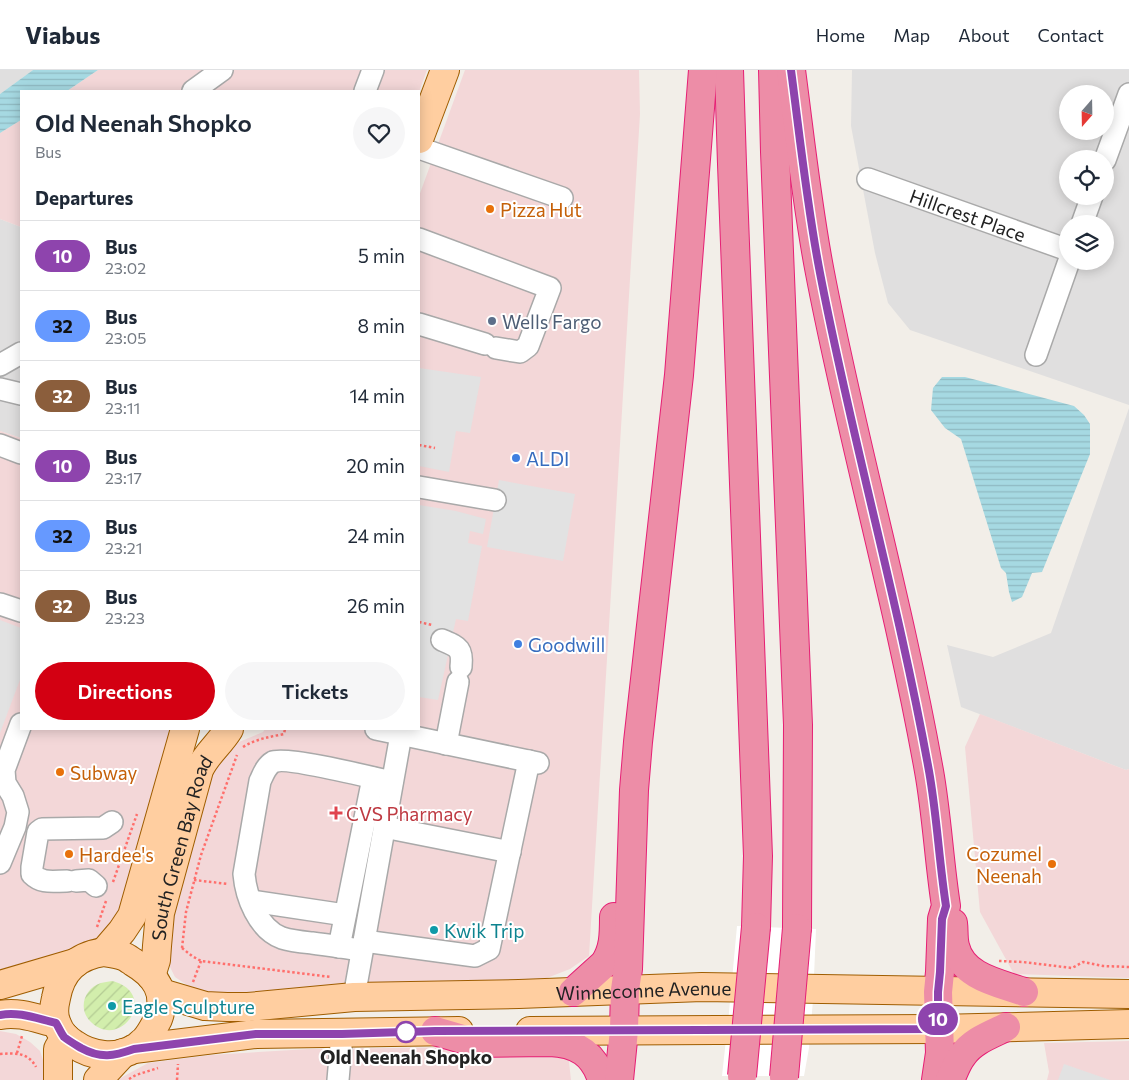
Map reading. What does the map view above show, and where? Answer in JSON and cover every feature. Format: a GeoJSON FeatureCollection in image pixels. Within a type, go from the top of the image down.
{"type":"FeatureCollection","features":[{"type":"Feature","properties":{"kind":"highway"},"geometry":{"type":"LineString","coordinates":[[619,1080],[628,969],[634,790],[679,375],[703,70]]}},
{"type":"Feature","properties":{"kind":"highway"},"geometry":{"type":"LineString","coordinates":[[729,70],[758,856],[756,927],[742,1078]]}},
{"type":"Feature","properties":{"kind":"highway"},"geometry":{"type":"LineString","coordinates":[[773,70],[798,725],[797,928],[783,1078]]}},
{"type":"Feature","properties":{"kind":"highway"},"geometry":{"type":"LineString","coordinates":[[791,70],[811,224],[820,274],[903,643],[935,808],[946,906],[942,919],[938,992],[940,1053],[936,1080]]}},
{"type":"Feature","properties":{"kind":"highway"},"geometry":{"type":"LineString","coordinates":[[573,992],[604,964],[608,959],[613,944],[619,820],[634,790]]}},
{"type":"Feature","properties":{"kind":"highway"},"geometry":{"type":"LineString","coordinates":[[946,906],[953,917],[955,946],[959,957],[966,967],[980,977],[1024,992]]}},
{"type":"Feature","properties":{"kind":"highway"},"geometry":{"type":"LineString","coordinates":[[950,1080],[963,1054],[968,1049],[1006,1027]]}},
{"type":"Feature","properties":{"kind":"highway"},"geometry":{"type":"LineString","coordinates":[[435,1031],[476,1043],[562,1042],[574,1045],[593,1060],[602,1080]]}},
{"type":"Feature","properties":{"kind":"main road"},"geometry":{"type":"LineString","coordinates":[[420,136],[445,70]]}},
{"type":"Feature","properties":{"kind":"main road","name":"South Green Bay Road"},"geometry":{"type":"LineString","coordinates":[[104,952],[122,932],[132,916],[185,730]]}},
{"type":"Feature","properties":{"kind":"main road","name":"South Green Bay Road"},"geometry":{"type":"LineString","coordinates":[[156,984],[160,913],[199,770],[210,752],[222,740],[228,730]]}},
{"type":"Feature","properties":{"kind":"main road"},"geometry":{"type":"LineString","coordinates":[[48,1075],[58,1049],[60,1030],[54,1007],[61,980],[67,970],[84,957],[104,952],[123,956],[139,966],[156,984],[160,1011],[155,1025],[147,1038],[129,1051],[98,1080]]}},
{"type":"Feature","properties":{"kind":"main road"},"geometry":{"type":"LineString","coordinates":[[0,985],[75,963]]}},
{"type":"Feature","properties":{"kind":"main road","name":"Winneconne Avenue"},"geometry":{"type":"LineString","coordinates":[[156,984],[199,1005],[227,1007],[354,997],[702,988],[1129,994]]}},
{"type":"Feature","properties":{"kind":"main road"},"geometry":{"type":"LineString","coordinates":[[0,1015],[17,1014],[60,1030],[77,1046],[91,1053],[107,1056],[129,1051]]}},
{"type":"Feature","properties":{"kind":"main road","name":"Winneconne Avenue"},"geometry":{"type":"LineString","coordinates":[[129,1051],[256,1034],[435,1031],[938,1029],[1129,1024]]}},
{"type":"Feature","properties":{"kind":"street"},"geometry":{"type":"LineString","coordinates":[[194,90],[222,70]]}},
{"type":"Feature","properties":{"kind":"street"},"geometry":{"type":"LineString","coordinates":[[365,90],[373,70]]}},
{"type":"Feature","properties":{"kind":"street"},"geometry":{"type":"LineString","coordinates":[[1109,150],[1129,94]]}},
{"type":"Feature","properties":{"kind":"street"},"geometry":{"type":"LineString","coordinates":[[420,148],[562,198]]}},
{"type":"Feature","properties":{"kind":"street","name":"Hillcrest Place"},"geometry":{"type":"LineString","coordinates":[[868,179],[1059,247]]}},
{"type":"Feature","properties":{"kind":"street"},"geometry":{"type":"LineString","coordinates":[[420,238],[550,288],[528,346],[520,352],[490,346],[420,324]]}},
{"type":"Feature","properties":{"kind":"street"},"geometry":{"type":"LineString","coordinates":[[1036,355],[1066,270]]}},
{"type":"Feature","properties":{"kind":"street"},"geometry":{"type":"LineString","coordinates":[[0,365],[20,354]]}},
{"type":"Feature","properties":{"kind":"street"},"geometry":{"type":"LineString","coordinates":[[0,389],[20,394]]}},
{"type":"Feature","properties":{"kind":"street"},"geometry":{"type":"LineString","coordinates":[[0,445],[20,452]]}},
{"type":"Feature","properties":{"kind":"street"},"geometry":{"type":"LineString","coordinates":[[420,487],[495,500]]}},
{"type":"Feature","properties":{"kind":"street"},"geometry":{"type":"LineString","coordinates":[[0,604],[20,611]]}},
{"type":"Feature","properties":{"kind":"street"},"geometry":{"type":"LineString","coordinates":[[439,633],[458,648],[462,654],[460,674],[446,744]]}},
{"type":"Feature","properties":{"kind":"street"},"geometry":{"type":"LineString","coordinates":[[0,863],[15,827],[18,812],[5,783],[4,770],[20,727]]}},
{"type":"Feature","properties":{"kind":"street"},"geometry":{"type":"LineString","coordinates":[[382,780],[304,763],[274,762],[267,768],[260,781],[244,874],[245,886],[257,914],[266,928],[281,937],[296,941],[339,947],[363,946],[475,956],[489,949],[510,852],[534,762],[446,744],[401,731],[388,730]]}},
{"type":"Feature","properties":{"kind":"street"},"geometry":{"type":"LineString","coordinates":[[339,947],[382,780],[401,731]]}},
{"type":"Feature","properties":{"kind":"street"},"geometry":{"type":"LineString","coordinates":[[354,997],[384,827],[382,780]]}},
{"type":"Feature","properties":{"kind":"street"},"geometry":{"type":"LineString","coordinates":[[79,883],[43,881],[37,879],[32,874],[38,832],[42,829],[103,828],[112,822]]}},
{"type":"Feature","properties":{"kind":"street"},"geometry":{"type":"LineString","coordinates":[[384,827],[510,852]]}},
{"type":"Feature","properties":{"kind":"street"},"geometry":{"type":"LineString","coordinates":[[251,901],[346,915]]}},
{"type":"Feature","properties":{"kind":"street"},"geometry":{"type":"LineString","coordinates":[[338,1080],[342,1034]]}},
{"type":"Feature","properties":{"kind":"path"},"geometry":{"type":"LineString","coordinates":[[420,445],[435,448]]}},
{"type":"Feature","properties":{"kind":"path"},"geometry":{"type":"LineString","coordinates":[[420,623],[439,633]]}},
{"type":"Feature","properties":{"kind":"path"},"geometry":{"type":"LineString","coordinates":[[285,730],[284,734],[265,737],[247,744],[242,747],[236,756],[201,855],[186,912],[182,948],[201,961],[333,978]]}},
{"type":"Feature","properties":{"kind":"path"},"geometry":{"type":"LineString","coordinates":[[0,1054],[17,1053],[26,1055],[48,1075]]}},
{"type":"Feature","properties":{"kind":"path"},"geometry":{"type":"LineString","coordinates":[[177,1080],[178,1064]]}},
{"type":"Feature","properties":{"kind":"shaded area"},"geometry":{"type":"Polygon","coordinates":[[[0,70],[33,70],[0,94],[0,70]]]}},
{"type":"Feature","properties":{"kind":"shaded area"},"geometry":{"type":"Polygon","coordinates":[[[98,70],[427,70],[420,90],[68,90],[98,70]]]}},
{"type":"Feature","properties":{"kind":"shaded area"},"geometry":{"type":"Polygon","coordinates":[[[465,70],[639,70],[640,114],[589,956],[570,969],[534,983],[321,988],[208,994],[193,989],[175,977],[170,967],[167,938],[206,779],[226,749],[264,730],[420,730],[420,193],[465,70]]]}},
{"type":"Feature","properties":{"kind":"shaded area"},"geometry":{"type":"Polygon","coordinates":[[[852,70],[1129,70],[1129,405],[910,330],[888,303],[875,253],[851,126],[852,70]]]}},
{"type":"Feature","properties":{"kind":"shaded area"},"geometry":{"type":"Polygon","coordinates":[[[20,121],[20,227],[0,219],[0,133],[20,121]]]}},
{"type":"Feature","properties":{"kind":"shaded area"},"geometry":{"type":"Polygon","coordinates":[[[0,219],[20,227],[20,438],[0,431],[0,219]]]}},
{"type":"Feature","properties":{"kind":"shaded area"},"geometry":{"type":"Polygon","coordinates":[[[420,368],[481,377],[470,433],[456,431],[449,472],[420,466],[420,368]]]}},
{"type":"Feature","properties":{"kind":"shaded area"},"geometry":{"type":"Polygon","coordinates":[[[1129,408],[1129,769],[1126,770],[961,707],[947,645],[993,657],[1051,633],[1129,408]]]}},
{"type":"Feature","properties":{"kind":"shaded area"},"geometry":{"type":"Polygon","coordinates":[[[0,431],[20,438],[20,730],[175,730],[121,914],[94,942],[0,974],[0,431]]]}},
{"type":"Feature","properties":{"kind":"shaded area"},"geometry":{"type":"Polygon","coordinates":[[[499,480],[575,494],[563,561],[487,547],[499,480]]]}},
{"type":"Feature","properties":{"kind":"shaded area"},"geometry":{"type":"Polygon","coordinates":[[[420,505],[456,511],[486,519],[483,534],[470,531],[468,543],[482,546],[468,621],[456,619],[438,700],[420,697],[420,505]]]}},
{"type":"Feature","properties":{"kind":"shaded area"},"geometry":{"type":"Polygon","coordinates":[[[0,620],[20,628],[20,680],[0,733],[0,620]]]}},
{"type":"Feature","properties":{"kind":"shaded area"},"geometry":{"type":"Polygon","coordinates":[[[980,714],[1126,770],[1129,769],[1129,978],[1014,974],[980,912],[965,747],[980,714]]]}},
{"type":"Feature","properties":{"kind":"shaded area"},"geometry":{"type":"Polygon","coordinates":[[[0,1031],[16,1034],[30,1042],[40,1051],[45,1066],[46,1080],[0,1080],[0,1031]]]}},
{"type":"Feature","properties":{"kind":"shaded area"},"geometry":{"type":"Polygon","coordinates":[[[1129,1041],[1129,1080],[1047,1080],[1049,1072],[1044,1043],[1129,1041]]]}},
{"type":"Feature","properties":{"kind":"shaded area"},"geometry":{"type":"Polygon","coordinates":[[[543,1046],[568,1053],[571,1080],[117,1080],[148,1063],[210,1055],[309,1049],[543,1046]]]}},
{"type":"Feature","properties":{"kind":"shaded area"},"geometry":{"type":"Polygon","coordinates":[[[1064,1064],[1110,1080],[1058,1080],[1064,1064]]]}},
{"type":"Feature","properties":{"kind":"green space"},"geometry":{"type":"Polygon","coordinates":[[[112,981],[126,988],[133,997],[134,1008],[130,1018],[123,1026],[113,1030],[101,1029],[89,1020],[86,1015],[84,1009],[85,998],[95,985],[112,981]]]}},
{"type":"Feature","properties":{"kind":"water"},"geometry":{"type":"Polygon","coordinates":[[[33,70],[98,70],[68,90],[20,90],[20,121],[0,133],[0,94],[33,70]]]}},
{"type":"Feature","properties":{"kind":"water"},"geometry":{"type":"Polygon","coordinates":[[[942,377],[965,377],[1074,406],[1090,424],[1090,454],[1042,572],[1032,573],[1022,597],[1012,602],[1006,573],[1001,568],[961,439],[945,428],[931,410],[933,388],[942,377]]]}},
{"type":"Feature","properties":{"kind":"pier"},"geometry":{"type":"Polygon","coordinates":[[[737,926],[816,929],[813,1000],[809,1048],[804,1076],[722,1076],[737,926]]]}},
{"type":"Feature","properties":{"kind":"bus line","name":"10"},"geometry":{"type":"LineString","coordinates":[[0,1015],[17,1014],[56,1023],[64,1037],[77,1046],[91,1053],[107,1056],[123,1054],[134,1049],[256,1034],[435,1031],[938,1029],[942,919],[946,906],[935,808],[903,643],[820,274],[811,224],[791,70]]}},
{"type":"Feature","properties":{"kind":"place","name":"Pizza Hut"},"geometry":{"type":"Point","coordinates":[490,209]}},
{"type":"Feature","properties":{"kind":"place","name":"Wells Fargo"},"geometry":{"type":"Point","coordinates":[492,321]}},
{"type":"Feature","properties":{"kind":"place","name":"ALDI"},"geometry":{"type":"Point","coordinates":[516,458]}},
{"type":"Feature","properties":{"kind":"place","name":"Goodwill"},"geometry":{"type":"Point","coordinates":[518,644]}},
{"type":"Feature","properties":{"kind":"place","name":"Subway"},"geometry":{"type":"Point","coordinates":[60,772]}},
{"type":"Feature","properties":{"kind":"place","name":"CVS Pharmacy"},"geometry":{"type":"Point","coordinates":[336,813]}},
{"type":"Feature","properties":{"kind":"place","name":"Hardee's"},"geometry":{"type":"Point","coordinates":[69,854]}},
{"type":"Feature","properties":{"kind":"place","name":"Cozumel Neenah"},"geometry":{"type":"Point","coordinates":[1052,864]}},
{"type":"Feature","properties":{"kind":"place","name":"Kwik Trip"},"geometry":{"type":"Point","coordinates":[434,930]}},
{"type":"Feature","properties":{"kind":"place","name":"Eagle Sculpture"},"geometry":{"type":"Point","coordinates":[112,1006]}},
{"type":"Feature","properties":{"kind":"place","name":"Old Neenah Shopko"},"geometry":{"type":"Point","coordinates":[406,1032]}}]}
